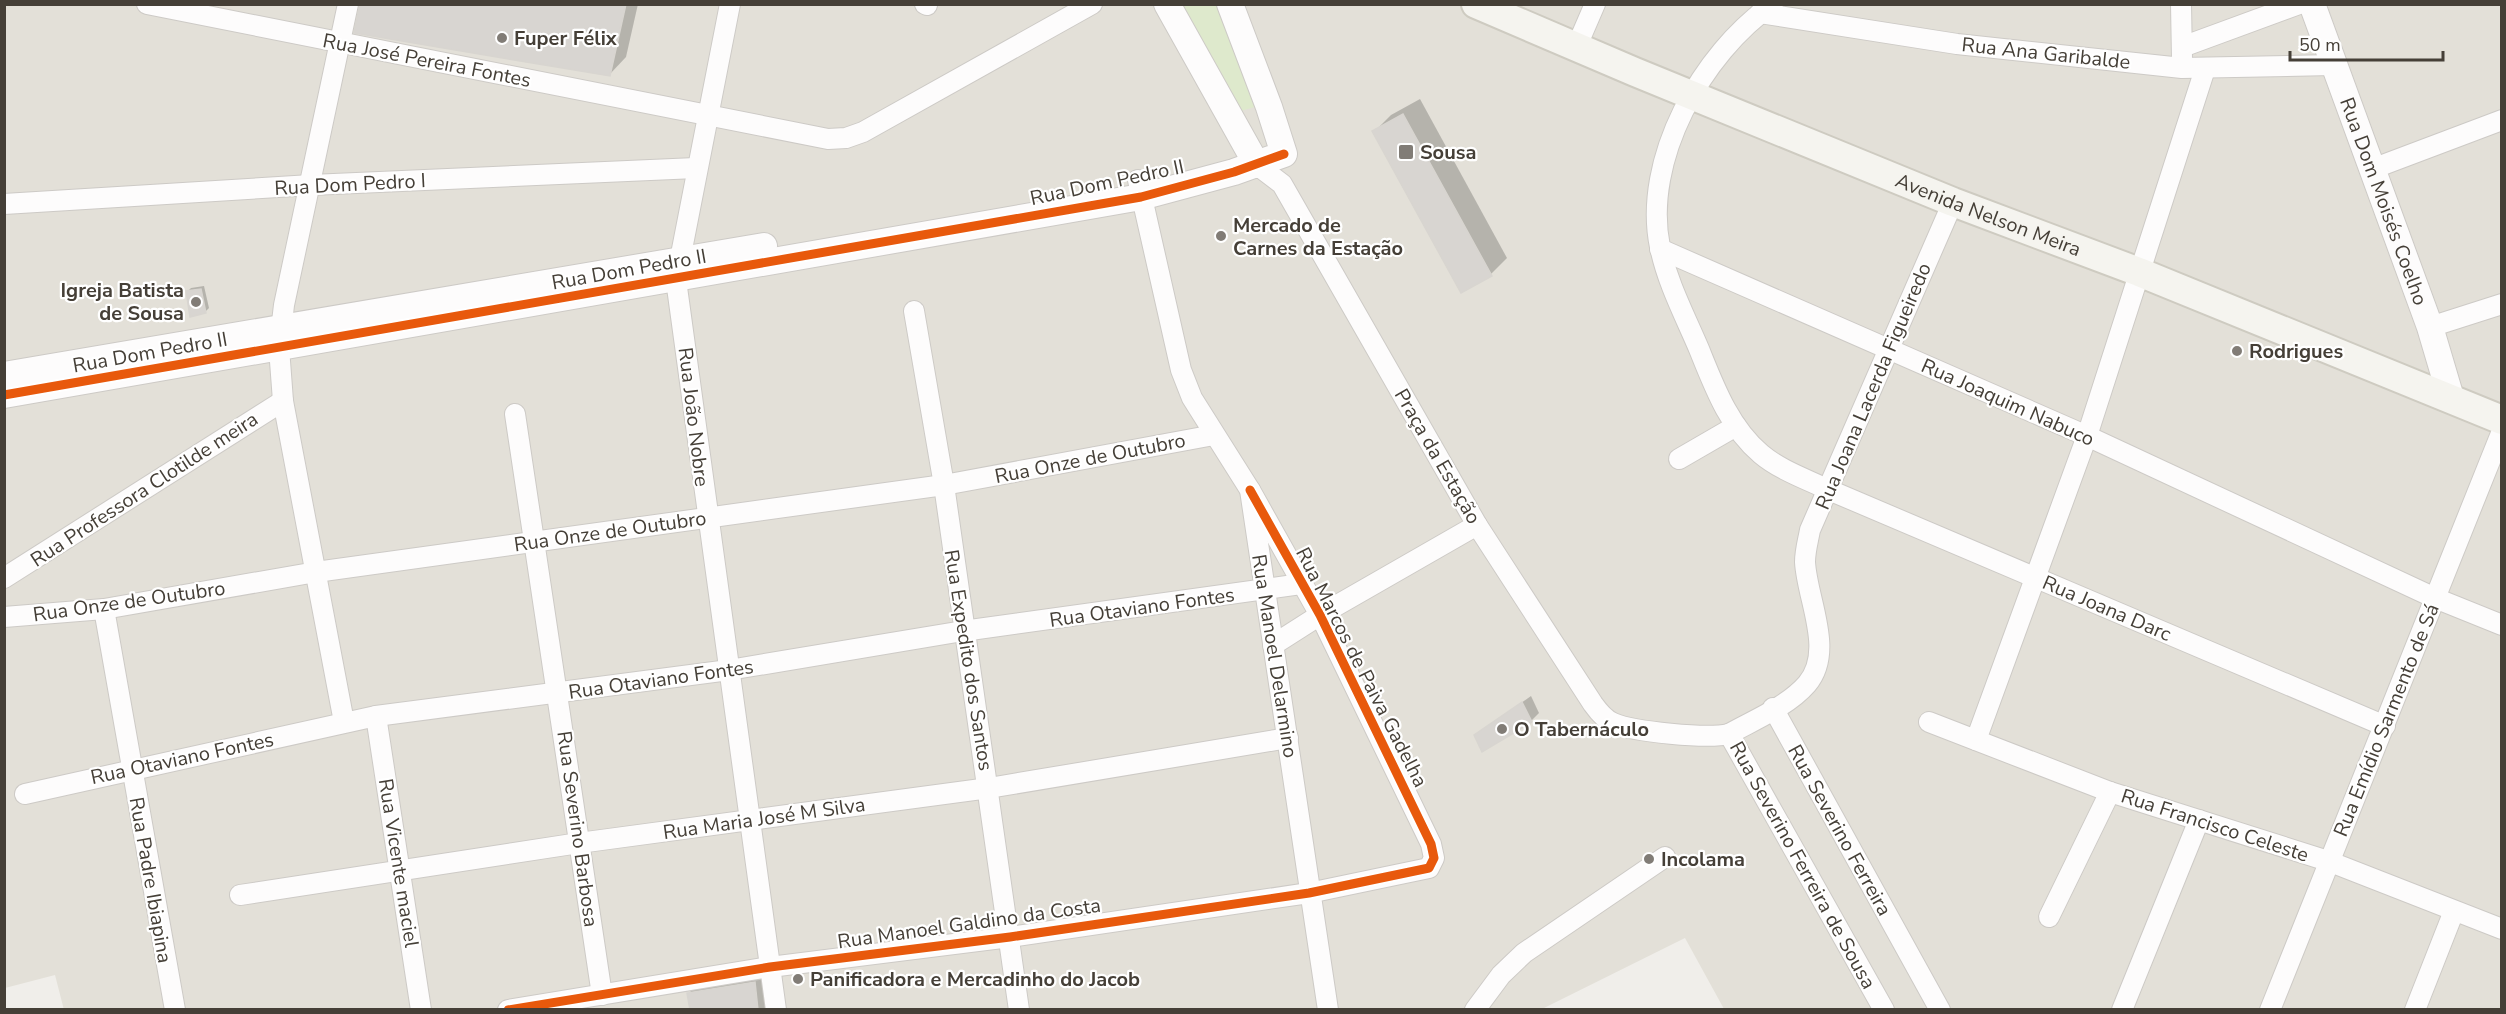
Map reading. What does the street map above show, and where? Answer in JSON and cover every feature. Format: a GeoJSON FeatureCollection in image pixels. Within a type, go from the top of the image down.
{"type":"FeatureCollection","features":[{"type":"Feature","properties":{"kind":"main road","name":"Avenida Nelson Meira"},"geometry":{"type":"LineString","coordinates":[[1476,4],[1576,48],[1953,202],[2139,272],[2502,420]]}},
{"type":"Feature","properties":{"kind":"street","name":"Rua José Pereira Fontes"},"geometry":{"type":"LineString","coordinates":[[147,4],[828,139],[846,138],[890,118],[1092,4]]}},
{"type":"Feature","properties":{"kind":"street"},"geometry":{"type":"LineString","coordinates":[[344,722],[283,401],[279,339],[348,4]]}},
{"type":"Feature","properties":{"kind":"street","name":"Rua João Nobre"},"geometry":{"type":"LineString","coordinates":[[730,4],[677,270],[707,517],[776,1010]]}},
{"type":"Feature","properties":{"kind":"street"},"geometry":{"type":"LineString","coordinates":[[1167,4],[1253,158]]}},
{"type":"Feature","properties":{"kind":"street"},"geometry":{"type":"LineString","coordinates":[[1230,4],[1282,146],[1282,184]]}},
{"type":"Feature","properties":{"kind":"street"},"geometry":{"type":"LineString","coordinates":[[1576,48],[1595,4]]}},
{"type":"Feature","properties":{"kind":"street"},"geometry":{"type":"LineString","coordinates":[[2181,4],[2182,68]]}},
{"type":"Feature","properties":{"kind":"street"},"geometry":{"type":"LineString","coordinates":[[2182,47],[2299,4]]}},
{"type":"Feature","properties":{"kind":"street","name":"Rua Dom Moisés Coelho"},"geometry":{"type":"LineString","coordinates":[[2312,4],[2430,327],[2451,398]]}},
{"type":"Feature","properties":{"kind":"street"},"geometry":{"type":"LineString","coordinates":[[1660,249],[1656,206],[1660,179],[1692,94],[1720,50],[1766,9]]}},
{"type":"Feature","properties":{"kind":"street","name":"Rua Ana Garibalde"},"geometry":{"type":"LineString","coordinates":[[1766,9],[1957,44],[2182,68],[2333,65]]}},
{"type":"Feature","properties":{"kind":"street"},"geometry":{"type":"LineString","coordinates":[[1976,740],[2087,436],[2205,69]]}},
{"type":"Feature","properties":{"kind":"street"},"geometry":{"type":"LineString","coordinates":[[2372,169],[2502,120]]}},
{"type":"Feature","properties":{"kind":"street","name":"Rua Dom Pedro II"},"geometry":{"type":"LineString","coordinates":[[4,395],[279,339],[877,236],[1140,188],[1253,158],[1282,146]]}},
{"type":"Feature","properties":{"kind":"street","name":"Praça da Estação"},"geometry":{"type":"LineString","coordinates":[[1253,158],[1282,184],[1477,525],[1593,704],[1606,720]]}},
{"type":"Feature","properties":{"kind":"street","name":"Rua Dom Pedro I"},"geometry":{"type":"LineString","coordinates":[[4,204],[311,185],[696,168]]}},
{"type":"Feature","properties":{"kind":"street","name":"Rua Manoel Delarmino"},"geometry":{"type":"LineString","coordinates":[[1140,188],[1181,370],[1192,398],[1250,490],[1328,1010]]}},
{"type":"Feature","properties":{"kind":"street","name":"Rua Joana Lacerda Figueiredo"},"geometry":{"type":"LineString","coordinates":[[1773,708],[1806,685],[1818,663],[1817,630],[1805,560],[1810,530],[1953,202]]}},
{"type":"Feature","properties":{"kind":"street","name":"Rua Joaquim Nabuco"},"geometry":{"type":"LineString","coordinates":[[1660,249],[2087,436],[2435,598],[2502,625]]}},
{"type":"Feature","properties":{"kind":"street","name":"Rua Joana Darc"},"geometry":{"type":"LineString","coordinates":[[1660,249],[1701,355],[1736,426],[1748,442],[1775,464],[1829,490],[2385,726]]}},
{"type":"Feature","properties":{"kind":"street"},"geometry":{"type":"LineString","coordinates":[[2430,327],[2502,304]]}},
{"type":"Feature","properties":{"kind":"street","name":"Rua Expedito dos Santos"},"geometry":{"type":"LineString","coordinates":[[914,311],[944,485],[963,631],[989,788],[1020,1010]]}},
{"type":"Feature","properties":{"kind":"street","name":"Rua Dom Pedro II"},"geometry":{"type":"LineString","coordinates":[[4,375],[279,339]]}},
{"type":"Feature","properties":{"kind":"street","name":"Rua Professora Clotilde meira"},"geometry":{"type":"LineString","coordinates":[[4,578],[283,401]]}},
{"type":"Feature","properties":{"kind":"street","name":"Rua Severino Barbosa"},"geometry":{"type":"LineString","coordinates":[[514,414],[602,995]]}},
{"type":"Feature","properties":{"kind":"street"},"geometry":{"type":"LineString","coordinates":[[1679,459],[1736,426]]}},
{"type":"Feature","properties":{"kind":"street","name":"Rua Emídio Sarmento de Sá"},"geometry":{"type":"LineString","coordinates":[[2270,1010],[2502,431]]}},
{"type":"Feature","properties":{"kind":"street","name":"Rua Onze de Outubro"},"geometry":{"type":"LineString","coordinates":[[4,617],[104,609],[316,572],[944,485],[1214,435]]}},
{"type":"Feature","properties":{"kind":"street","name":"Rua Marcos de Paiva Gadelha"},"geometry":{"type":"LineString","coordinates":[[1250,490],[1320,615],[1431,844],[1434,858],[1432,864]]}},
{"type":"Feature","properties":{"kind":"street"},"geometry":{"type":"LineString","coordinates":[[1274,645],[1320,615],[1477,525]]}},
{"type":"Feature","properties":{"kind":"street","name":"Rua Otaviano Fontes"},"geometry":{"type":"LineString","coordinates":[[25,794],[131,768],[376,716],[729,670],[963,631],[1301,584]]}},
{"type":"Feature","properties":{"kind":"street","name":"Rua Padre Ibiapina"},"geometry":{"type":"LineString","coordinates":[[104,609],[175,1010]]}},
{"type":"Feature","properties":{"kind":"street"},"geometry":{"type":"LineString","coordinates":[[1729,734],[1773,708]]}},
{"type":"Feature","properties":{"kind":"street","name":"Rua Severino Ferreira"},"geometry":{"type":"LineString","coordinates":[[1773,708],[1940,1010]]}},
{"type":"Feature","properties":{"kind":"street","name":"Rua Vicente maciel"},"geometry":{"type":"LineString","coordinates":[[376,716],[421,1010]]}},
{"type":"Feature","properties":{"kind":"street","name":"Rua Severino Ferreira de Sousa"},"geometry":{"type":"LineString","coordinates":[[1606,720],[1620,725],[1690,734],[1729,734],[1884,1010]]}},
{"type":"Feature","properties":{"kind":"street","name":"Rua Francisco Celeste"},"geometry":{"type":"LineString","coordinates":[[1929,722],[2110,792],[2328,861],[2502,929]]}},
{"type":"Feature","properties":{"kind":"street","name":"Rua Maria José M Silva"},"geometry":{"type":"LineString","coordinates":[[240,895],[579,843],[989,788],[1288,738]]}},
{"type":"Feature","properties":{"kind":"street"},"geometry":{"type":"LineString","coordinates":[[2049,917],[2110,792]]}},
{"type":"Feature","properties":{"kind":"street"},"geometry":{"type":"LineString","coordinates":[[2122,1010],[2199,820]]}},
{"type":"Feature","properties":{"kind":"street"},"geometry":{"type":"LineString","coordinates":[[1475,1010],[1501,975],[1524,953],[1665,857]]}},
{"type":"Feature","properties":{"kind":"street","name":"Rua Manoel Galdino da Costa"},"geometry":{"type":"LineString","coordinates":[[508,1010],[770,967],[1010,937],[1310,893],[1418,872],[1432,864]]}},
{"type":"Feature","properties":{"kind":"street"},"geometry":{"type":"LineString","coordinates":[[2415,1010],[2454,910]]}},
{"type":"Feature","properties":{"kind":"shaded area"},"geometry":{"type":"Polygon","coordinates":[[[5,5],[2501,5],[2501,1009],[1724,1009],[1685,938],[1540,1010],[64,1010],[55,975],[5,988],[5,5]]]}},
{"type":"Feature","properties":{"kind":"green space"},"geometry":{"type":"Polygon","coordinates":[[[1178,5],[1219,5],[1258,106],[1241,111],[1178,5]]]}},
{"type":"Feature","properties":{"kind":"building","name":"Fuper Félix"},"geometry":{"type":"Polygon","coordinates":[[[360,4],[626,4],[610,76],[354,33],[360,4]]]}},
{"type":"Feature","properties":{"kind":"building"},"geometry":{"type":"Polygon","coordinates":[[[1403,114],[1492,276],[1461,293],[1372,131],[1403,114]]]}},
{"type":"Feature","properties":{"kind":"building","name":"Igreja Batista de Sousa"},"geometry":{"type":"Polygon","coordinates":[[[201,289],[206,313],[190,317],[186,291],[201,289]]]}},
{"type":"Feature","properties":{"kind":"building","name":"O Tabernáculo"},"geometry":{"type":"Polygon","coordinates":[[[1522,702],[1532,722],[1482,752],[1474,735],[1522,702]]]}},
{"type":"Feature","properties":{"kind":"building"},"geometry":{"type":"Polygon","coordinates":[[[755,982],[758,1010],[690,1010],[687,993],[755,982]]]}},
{"type":"Feature","properties":{"kind":"cycle path"},"geometry":{"type":"LineString","coordinates":[[4,395],[1141,197],[1234,172],[1284,154]]}},
{"type":"Feature","properties":{"kind":"cycle path"},"geometry":{"type":"LineString","coordinates":[[508,1010],[770,967],[1010,937],[1309,893],[1429,868],[1434,858],[1431,844],[1320,615],[1250,490]]}},
{"type":"Feature","properties":{"kind":"place","name":"Fuper Félix"},"geometry":{"type":"Point","coordinates":[502,38]}},
{"type":"Feature","properties":{"kind":"place","name":"Sousa"},"geometry":{"type":"Point","coordinates":[1406,152]}},
{"type":"Feature","properties":{"kind":"place","name":"Mercado de Carnes da Estação"},"geometry":{"type":"Point","coordinates":[1221,236]}},
{"type":"Feature","properties":{"kind":"place","name":"Igreja Batista de Sousa"},"geometry":{"type":"Point","coordinates":[196,302]}},
{"type":"Feature","properties":{"kind":"place","name":"Rodrigues"},"geometry":{"type":"Point","coordinates":[2237,351]}},
{"type":"Feature","properties":{"kind":"place","name":"O Tabernáculo"},"geometry":{"type":"Point","coordinates":[1502,729]}},
{"type":"Feature","properties":{"kind":"place","name":"Incolama"},"geometry":{"type":"Point","coordinates":[1649,859]}},
{"type":"Feature","properties":{"kind":"place","name":"Panificadora e Mercadinho do Jacob"},"geometry":{"type":"Point","coordinates":[798,979]}}]}
